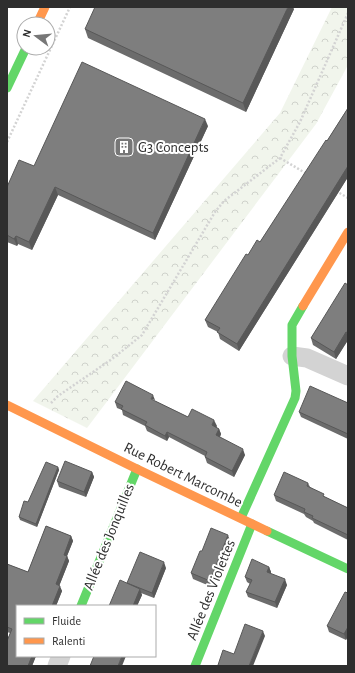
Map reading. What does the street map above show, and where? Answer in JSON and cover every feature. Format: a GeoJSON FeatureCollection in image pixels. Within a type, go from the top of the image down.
{"type":"FeatureCollection","features":[{"type":"Feature","properties":{"kind":"street"},"geometry":{"type":"LineString","coordinates":[[7,88],[22,56]]}},
{"type":"Feature","properties":{"kind":"street"},"geometry":{"type":"LineString","coordinates":[[241,518],[295,398],[296,391],[292,356],[292,325],[294,319],[348,232]]}},
{"type":"Feature","properties":{"kind":"street"},"geometry":{"type":"LineString","coordinates":[[292,356],[307,358],[348,376]]}},
{"type":"Feature","properties":{"kind":"street","name":"Rue Robert Marcombe"},"geometry":{"type":"LineString","coordinates":[[7,405],[137,469],[348,569]]}},
{"type":"Feature","properties":{"kind":"street","name":"Allée des Jonquilles"},"geometry":{"type":"LineString","coordinates":[[81,605],[137,469]]}},
{"type":"Feature","properties":{"kind":"street","name":"Allée des Violettes"},"geometry":{"type":"LineString","coordinates":[[195,666],[252,524]]}},
{"type":"Feature","properties":{"kind":"path"},"geometry":{"type":"LineString","coordinates":[[7,142],[70,7]]}},
{"type":"Feature","properties":{"kind":"path"},"geometry":{"type":"LineString","coordinates":[[49,406],[58,396],[112,359],[142,335],[215,212],[224,201],[280,158],[300,122],[348,13]]}},
{"type":"Feature","properties":{"kind":"path"},"geometry":{"type":"LineString","coordinates":[[280,158],[307,174]]}},
{"type":"Feature","properties":{"kind":"path"},"geometry":{"type":"LineString","coordinates":[[334,190],[348,198]]}},
{"type":"Feature","properties":{"kind":"green space"},"geometry":{"type":"Polygon","coordinates":[[[332,7],[348,7],[348,65],[316,124],[87,428],[33,401],[280,113],[332,7]]]}},
{"type":"Feature","properties":{"kind":"building"},"geometry":{"type":"Polygon","coordinates":[[[95,7],[288,7],[243,103],[85,29],[95,7]]]}},
{"type":"Feature","properties":{"kind":"building","name":"G3 Concepts"},"geometry":{"type":"Polygon","coordinates":[[[82,62],[205,119],[153,233],[55,187],[29,242],[16,236],[14,239],[7,235],[7,187],[19,160],[34,166],[82,62]]]}},
{"type":"Feature","properties":{"kind":"building"},"geometry":{"type":"Polygon","coordinates":[[[348,108],[348,166],[237,344],[217,332],[220,328],[205,320],[246,254],[248,255],[257,240],[260,242],[348,108]]]}},
{"type":"Feature","properties":{"kind":"building"},"geometry":{"type":"Polygon","coordinates":[[[345,283],[348,285],[348,333],[346,332],[334,352],[311,338],[345,283]]]}},
{"type":"Feature","properties":{"kind":"building"},"geometry":{"type":"Polygon","coordinates":[[[126,381],[153,395],[151,399],[188,417],[192,409],[214,420],[212,425],[219,429],[216,435],[243,449],[232,471],[205,457],[207,452],[167,432],[165,436],[145,425],[147,422],[121,409],[123,406],[115,402],[126,381]]]}},
{"type":"Feature","properties":{"kind":"building"},"geometry":{"type":"Polygon","coordinates":[[[310,386],[348,403],[348,434],[299,412],[310,386]]]}},
{"type":"Feature","properties":{"kind":"building"},"geometry":{"type":"Polygon","coordinates":[[[65,461],[92,472],[84,492],[57,481],[65,461]]]}},
{"type":"Feature","properties":{"kind":"building"},"geometry":{"type":"Polygon","coordinates":[[[46,462],[58,467],[36,524],[19,517],[24,501],[28,502],[46,462]]]}},
{"type":"Feature","properties":{"kind":"building"},"geometry":{"type":"Polygon","coordinates":[[[284,472],[308,483],[307,486],[324,494],[323,496],[348,508],[348,535],[312,518],[313,516],[304,512],[305,509],[274,495],[284,472]]]}},
{"type":"Feature","properties":{"kind":"building"},"geometry":{"type":"Polygon","coordinates":[[[46,526],[71,536],[64,555],[67,556],[56,584],[60,586],[52,605],[16,605],[16,657],[32,657],[28,666],[7,666],[7,641],[12,629],[7,627],[7,564],[28,572],[46,526]]]}},
{"type":"Feature","properties":{"kind":"building"},"geometry":{"type":"Polygon","coordinates":[[[211,528],[228,535],[210,581],[191,573],[211,528]]]}},
{"type":"Feature","properties":{"kind":"building"},"geometry":{"type":"Polygon","coordinates":[[[140,552],[164,562],[152,593],[127,583],[140,552]]]}},
{"type":"Feature","properties":{"kind":"building"},"geometry":{"type":"Polygon","coordinates":[[[252,559],[269,567],[267,572],[285,579],[275,602],[246,592],[252,580],[245,577],[252,559]]]}},
{"type":"Feature","properties":{"kind":"building"},"geometry":{"type":"Polygon","coordinates":[[[120,580],[140,589],[133,605],[109,605],[120,580]]]}},
{"type":"Feature","properties":{"kind":"building"},"geometry":{"type":"Polygon","coordinates":[[[345,592],[348,593],[348,627],[344,634],[327,626],[345,592]]]}},
{"type":"Feature","properties":{"kind":"building"},"geometry":{"type":"Polygon","coordinates":[[[245,624],[263,631],[249,666],[218,665],[223,650],[234,654],[245,624]]]}},
{"type":"Feature","properties":{"kind":"building"},"geometry":{"type":"Polygon","coordinates":[[[94,657],[122,657],[118,666],[90,666],[94,657]]]}},
{"type":"Feature","properties":{"kind":"traffic: fast"},"geometry":{"type":"LineString","coordinates":[[7,88],[22,56]]}},
{"type":"Feature","properties":{"kind":"traffic: fast"},"geometry":{"type":"LineString","coordinates":[[241,518],[295,398],[296,391],[292,356],[292,325],[303,306]]}},
{"type":"Feature","properties":{"kind":"traffic: fast"},"geometry":{"type":"LineString","coordinates":[[81,605],[137,469]]}},
{"type":"Feature","properties":{"kind":"traffic: fast"},"geometry":{"type":"LineString","coordinates":[[195,666],[252,524]]}},
{"type":"Feature","properties":{"kind":"traffic: fast"},"geometry":{"type":"LineString","coordinates":[[267,531],[348,569]]}},
{"type":"Feature","properties":{"kind":"traffic: slow"},"geometry":{"type":"LineString","coordinates":[[41,16],[45,7]]}},
{"type":"Feature","properties":{"kind":"traffic: slow"},"geometry":{"type":"LineString","coordinates":[[303,306],[348,232]]}},
{"type":"Feature","properties":{"kind":"traffic: slow"},"geometry":{"type":"LineString","coordinates":[[7,405],[267,531]]}},
{"type":"Feature","properties":{"kind":"place","name":"G3 Concepts"},"geometry":{"type":"Point","coordinates":[124,147]}}]}
